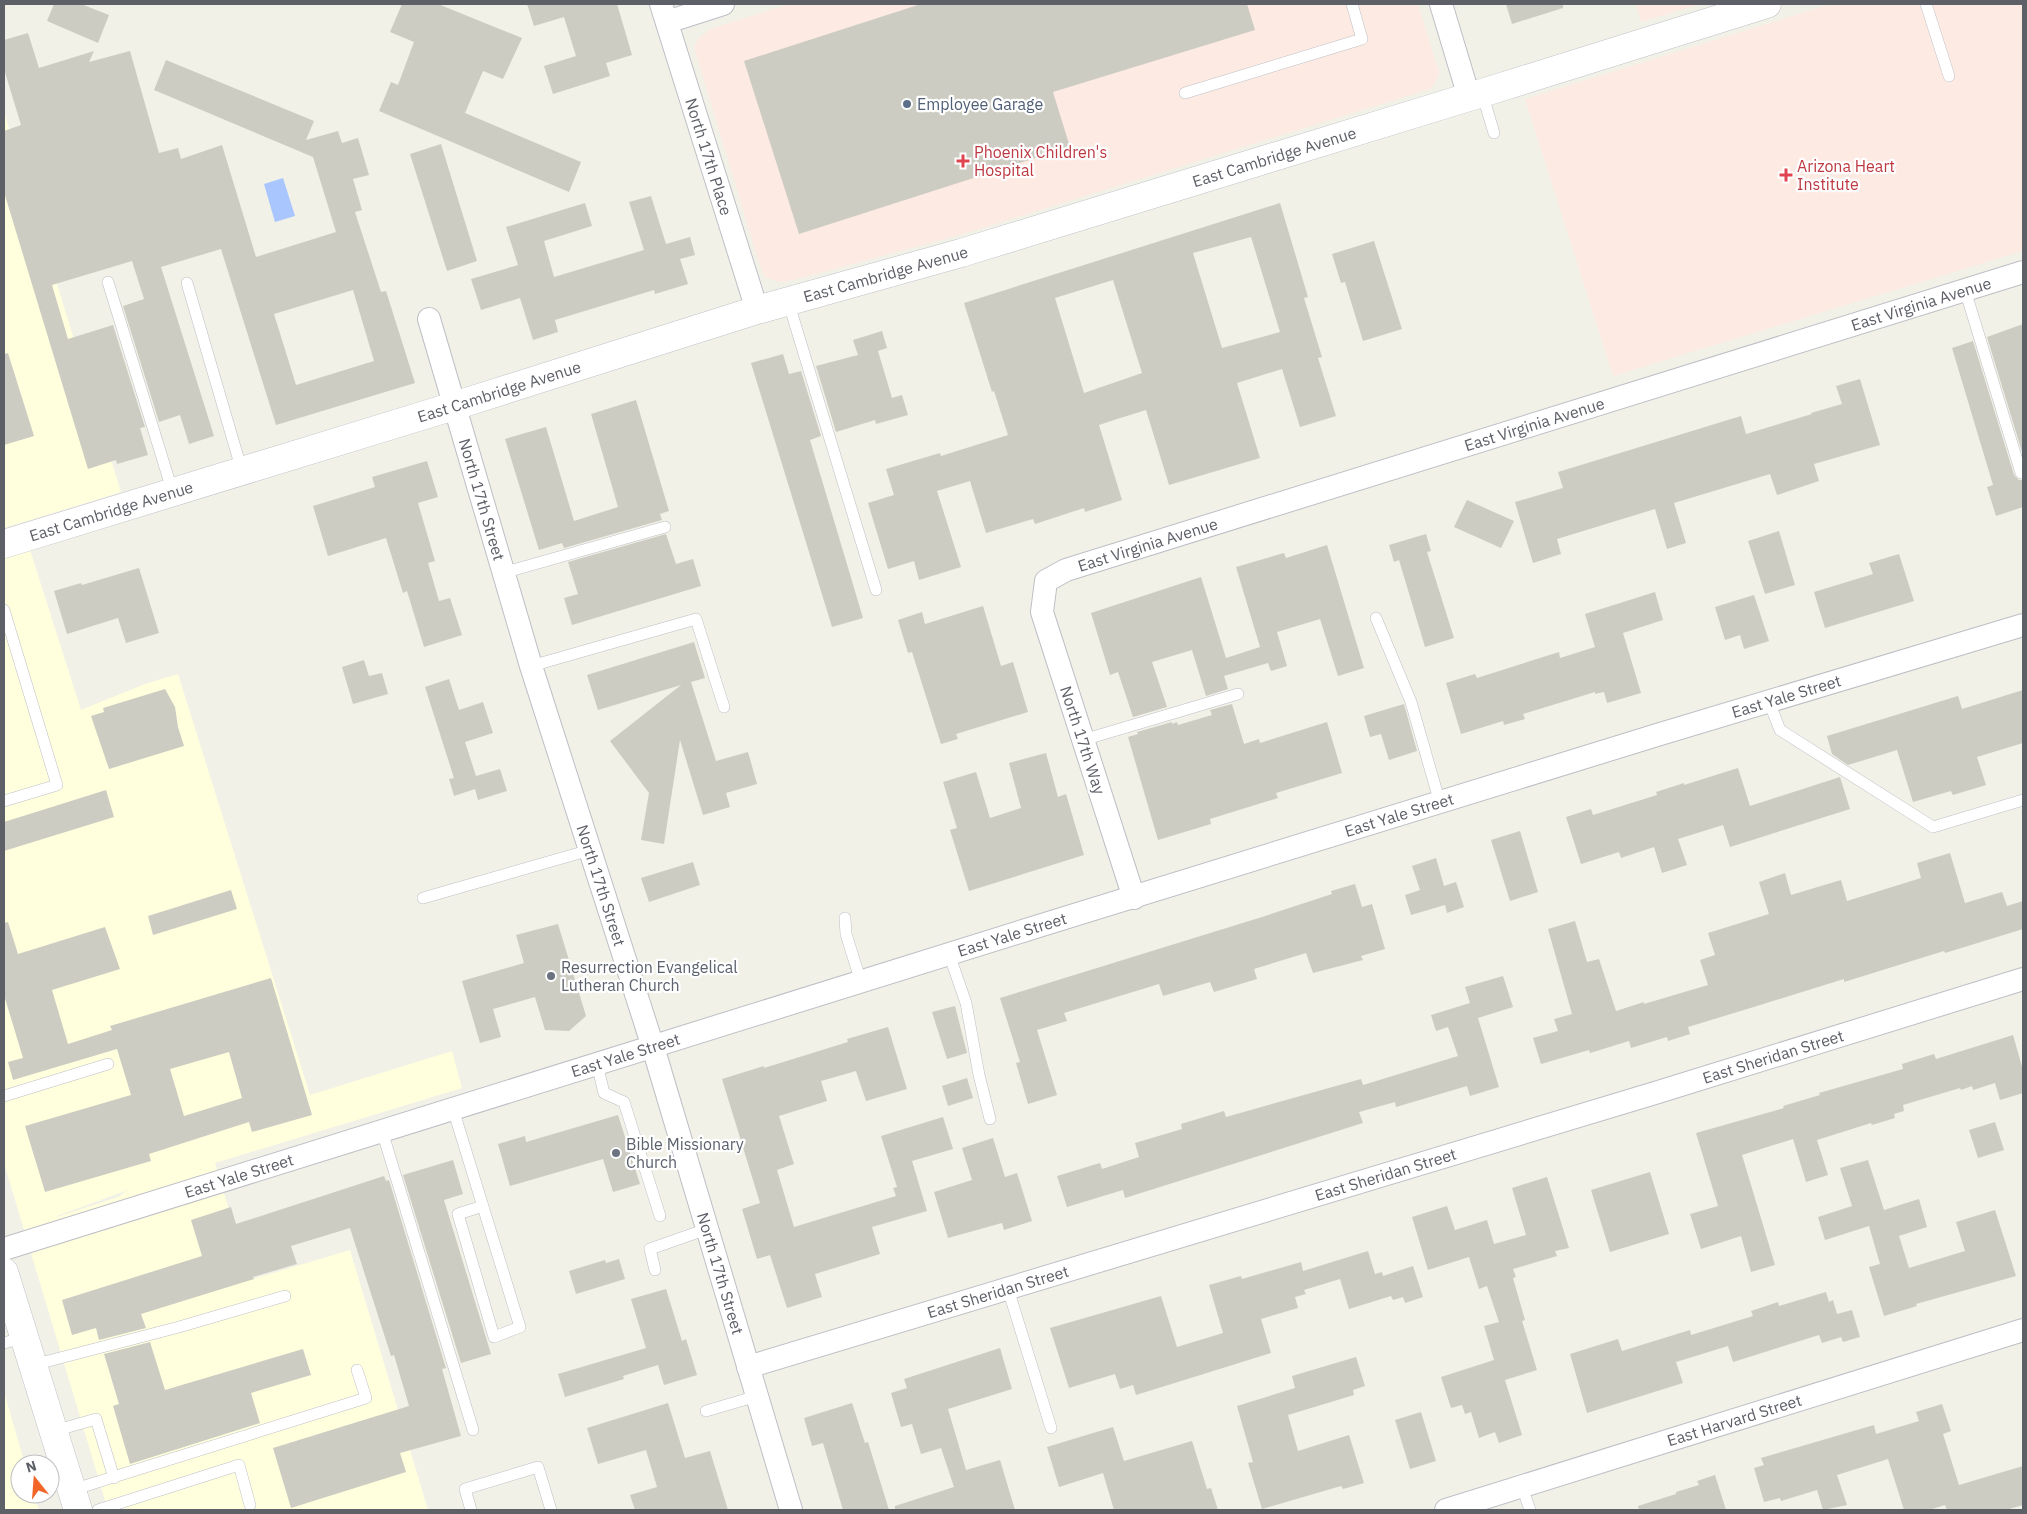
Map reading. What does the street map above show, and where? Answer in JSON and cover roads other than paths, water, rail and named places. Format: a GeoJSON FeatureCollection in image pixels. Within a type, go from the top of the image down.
{"type":"FeatureCollection","features":[{"type":"Feature","properties":{"kind":"street"},"geometry":{"type":"LineString","coordinates":[[664,13],[723,4]]}},
{"type":"Feature","properties":{"kind":"street"},"geometry":{"type":"LineString","coordinates":[[1441,4],[1476,95]]}},
{"type":"Feature","properties":{"kind":"street","name":"East Cambridge Avenue"},"geometry":{"type":"LineString","coordinates":[[4,544],[454,406],[757,310],[960,253],[1767,4]]}},
{"type":"Feature","properties":{"kind":"street","name":"North 17th Place"},"geometry":{"type":"LineString","coordinates":[[664,13],[757,310]]}},
{"type":"Feature","properties":{"kind":"street","name":"East Virginia Avenue"},"geometry":{"type":"LineString","coordinates":[[1046,581],[1066,570],[2023,272]]}},
{"type":"Feature","properties":{"kind":"street","name":"North 17th Street"},"geometry":{"type":"LineString","coordinates":[[428,319],[531,666],[653,1047],[791,1510]]}},
{"type":"Feature","properties":{"kind":"street","name":"North 17th Way"},"geometry":{"type":"LineString","coordinates":[[1046,581],[1042,612],[1134,898]]}},
{"type":"Feature","properties":{"kind":"street","name":"East Yale Street"},"geometry":{"type":"LineString","coordinates":[[4,1249],[949,954],[2023,625]]}},
{"type":"Feature","properties":{"kind":"street","name":"East Sheridan Street"},"geometry":{"type":"LineString","coordinates":[[748,1367],[1655,1094],[2023,979]]}},
{"type":"Feature","properties":{"kind":"street"},"geometry":{"type":"LineString","coordinates":[[4,1272],[14,1340],[33,1365],[75,1500]]}},
{"type":"Feature","properties":{"kind":"street","name":"East Harvard Street"},"geometry":{"type":"LineString","coordinates":[[1446,1510],[2023,1330]]}},
{"type":"Feature","properties":{"kind":"lane"},"geometry":{"type":"LineString","coordinates":[[1185,93],[1362,39],[1352,4]]}},
{"type":"Feature","properties":{"kind":"lane"},"geometry":{"type":"LineString","coordinates":[[1926,4],[1949,76]]}},
{"type":"Feature","properties":{"kind":"lane"},"geometry":{"type":"LineString","coordinates":[[1476,95],[1494,132]]}},
{"type":"Feature","properties":{"kind":"lane"},"geometry":{"type":"LineString","coordinates":[[108,282],[172,492]]}},
{"type":"Feature","properties":{"kind":"lane"},"geometry":{"type":"LineString","coordinates":[[187,283],[242,471]]}},
{"type":"Feature","properties":{"kind":"lane"},"geometry":{"type":"LineString","coordinates":[[1965,290],[2021,473]]}},
{"type":"Feature","properties":{"kind":"lane"},"geometry":{"type":"LineString","coordinates":[[788,301],[876,590]]}},
{"type":"Feature","properties":{"kind":"lane"},"geometry":{"type":"LineString","coordinates":[[503,573],[665,527]]}},
{"type":"Feature","properties":{"kind":"lane"},"geometry":{"type":"LineString","coordinates":[[4,610],[57,785],[4,801]]}},
{"type":"Feature","properties":{"kind":"lane"},"geometry":{"type":"LineString","coordinates":[[531,666],[696,618],[724,707]]}},
{"type":"Feature","properties":{"kind":"lane"},"geometry":{"type":"LineString","coordinates":[[1376,618],[1411,702],[1440,803]]}},
{"type":"Feature","properties":{"kind":"lane"},"geometry":{"type":"LineString","coordinates":[[1083,740],[1238,694]]}},
{"type":"Feature","properties":{"kind":"lane"},"geometry":{"type":"LineString","coordinates":[[1769,702],[1780,730],[1933,827],[2023,800]]}},
{"type":"Feature","properties":{"kind":"lane"},"geometry":{"type":"LineString","coordinates":[[423,898],[590,850]]}},
{"type":"Feature","properties":{"kind":"lane"},"geometry":{"type":"LineString","coordinates":[[845,918],[846,934],[861,982]]}},
{"type":"Feature","properties":{"kind":"lane"},"geometry":{"type":"LineString","coordinates":[[949,954],[966,1003],[979,1075],[990,1119]]}},
{"type":"Feature","properties":{"kind":"lane"},"geometry":{"type":"LineString","coordinates":[[4,1096],[108,1064]]}},
{"type":"Feature","properties":{"kind":"lane"},"geometry":{"type":"LineString","coordinates":[[597,1064],[604,1093],[624,1102],[660,1216]]}},
{"type":"Feature","properties":{"kind":"lane"},"geometry":{"type":"LineString","coordinates":[[453,1109],[483,1206],[520,1327],[494,1337],[458,1214],[483,1206]]}},
{"type":"Feature","properties":{"kind":"lane"},"geometry":{"type":"LineString","coordinates":[[382,1131],[473,1430]]}},
{"type":"Feature","properties":{"kind":"lane"},"geometry":{"type":"LineString","coordinates":[[655,1270],[650,1249],[707,1229]]}},
{"type":"Feature","properties":{"kind":"lane"},"geometry":{"type":"LineString","coordinates":[[1008,1289],[1050,1428]]}},
{"type":"Feature","properties":{"kind":"lane"},"geometry":{"type":"LineString","coordinates":[[33,1365],[179,1327],[285,1296]]}},
{"type":"Feature","properties":{"kind":"lane"},"geometry":{"type":"LineString","coordinates":[[75,1500],[114,1478],[366,1398],[357,1370]]}},
{"type":"Feature","properties":{"kind":"lane"},"geometry":{"type":"LineString","coordinates":[[706,1411],[757,1396]]}},
{"type":"Feature","properties":{"kind":"lane"},"geometry":{"type":"LineString","coordinates":[[54,1431],[96,1419],[114,1478]]}},
{"type":"Feature","properties":{"kind":"lane"},"geometry":{"type":"LineString","coordinates":[[98,1510],[240,1465],[250,1505]]}},
{"type":"Feature","properties":{"kind":"lane"},"geometry":{"type":"LineString","coordinates":[[471,1510],[465,1489],[538,1466],[551,1510]]}},
{"type":"Feature","properties":{"kind":"lane"},"geometry":{"type":"LineString","coordinates":[[1522,1487],[1530,1510]]}},
{"type":"Feature","properties":{"kind":"water"},"geometry":{"type":"Polygon","coordinates":[[[283,178],[295,216],[275,222],[264,184],[283,178]]]}},
{"type":"Feature","properties":{"kind":"place","name":"Employee Garage"},"geometry":{"type":"Point","coordinates":[907,104]}},
{"type":"Feature","properties":{"kind":"place","name":"Phoenix Children's Hospital"},"geometry":{"type":"Point","coordinates":[963,161]}},
{"type":"Feature","properties":{"kind":"place","name":"Arizona Heart Institute"},"geometry":{"type":"Point","coordinates":[1786,175]}},
{"type":"Feature","properties":{"kind":"place","name":"Resurrection Evangelical Lutheran Church"},"geometry":{"type":"Point","coordinates":[551,976]}},
{"type":"Feature","properties":{"kind":"place","name":"Bible Missionary Church"},"geometry":{"type":"Point","coordinates":[616,1153]}}]}
